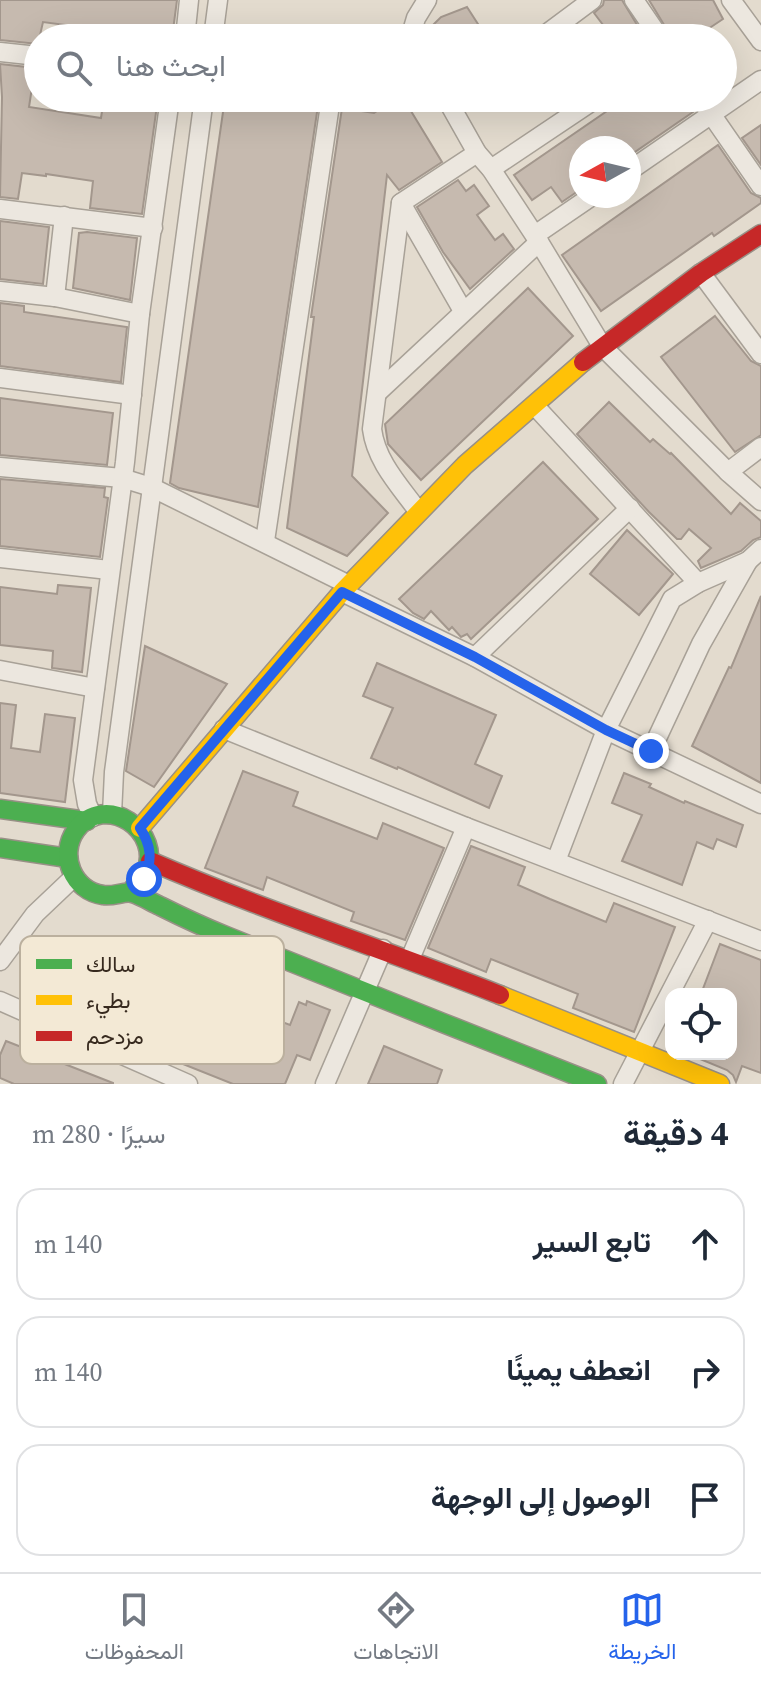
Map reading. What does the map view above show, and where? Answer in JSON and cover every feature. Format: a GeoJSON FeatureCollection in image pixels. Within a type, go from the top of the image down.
{"type":"FeatureCollection","features":[{"type":"Feature","properties":{"kind":"main road"},"geometry":{"type":"LineString","coordinates":[[140,828],[346,588],[465,465],[602,346],[701,273],[761,234]]}},
{"type":"Feature","properties":{"kind":"main road"},"geometry":{"type":"LineString","coordinates":[[0,809],[90,819],[112,814],[123,816],[140,828],[150,849],[144,879],[130,892],[118,896],[93,894],[74,877],[68,858],[73,837],[90,819]]}},
{"type":"Feature","properties":{"kind":"main road"},"geometry":{"type":"LineString","coordinates":[[0,848],[68,858]]}},
{"type":"Feature","properties":{"kind":"main road"},"geometry":{"type":"LineString","coordinates":[[150,861],[225,894],[410,959],[720,1084]]}},
{"type":"Feature","properties":{"kind":"main road"},"geometry":{"type":"LineString","coordinates":[[130,892],[225,936]]}},
{"type":"Feature","properties":{"kind":"main road"},"geometry":{"type":"LineString","coordinates":[[284,959],[597,1084]]}},
{"type":"Feature","properties":{"kind":"street"},"geometry":{"type":"LineString","coordinates":[[186,24],[189,0]]}},
{"type":"Feature","properties":{"kind":"street"},"geometry":{"type":"LineString","coordinates":[[215,24],[218,0]]}},
{"type":"Feature","properties":{"kind":"street"},"geometry":{"type":"LineString","coordinates":[[414,24],[427,0]]}},
{"type":"Feature","properties":{"kind":"street"},"geometry":{"type":"LineString","coordinates":[[560,24],[592,0]]}},
{"type":"Feature","properties":{"kind":"street"},"geometry":{"type":"LineString","coordinates":[[634,0],[650,24]]}},
{"type":"Feature","properties":{"kind":"street"},"geometry":{"type":"LineString","coordinates":[[731,0],[761,41]]}},
{"type":"Feature","properties":{"kind":"street"},"geometry":{"type":"LineString","coordinates":[[0,52],[24,55]]}},
{"type":"Feature","properties":{"kind":"street"},"geometry":{"type":"LineString","coordinates":[[737,96],[761,80]]}},
{"type":"Feature","properties":{"kind":"street"},"geometry":{"type":"LineString","coordinates":[[90,819],[83,780],[168,112]]}},
{"type":"Feature","properties":{"kind":"street"},"geometry":{"type":"LineString","coordinates":[[112,814],[114,772],[202,112]]}},
{"type":"Feature","properties":{"kind":"street"},"geometry":{"type":"LineString","coordinates":[[265,541],[329,112]]}},
{"type":"Feature","properties":{"kind":"street"},"geometry":{"type":"LineString","coordinates":[[458,112],[477,153],[537,238],[602,346],[761,501]]}},
{"type":"Feature","properties":{"kind":"street"},"geometry":{"type":"LineString","coordinates":[[491,169],[576,112]]}},
{"type":"Feature","properties":{"kind":"street"},"geometry":{"type":"LineString","coordinates":[[641,163],[714,112]]}},
{"type":"Feature","properties":{"kind":"street"},"geometry":{"type":"LineString","coordinates":[[711,114],[761,186]]}},
{"type":"Feature","properties":{"kind":"street"},"geometry":{"type":"LineString","coordinates":[[418,511],[374,447],[372,429],[401,203],[477,153]]}},
{"type":"Feature","properties":{"kind":"street"},"geometry":{"type":"LineString","coordinates":[[401,203],[463,311]]}},
{"type":"Feature","properties":{"kind":"street"},"geometry":{"type":"LineString","coordinates":[[377,393],[537,238],[576,208]]}},
{"type":"Feature","properties":{"kind":"street"},"geometry":{"type":"LineString","coordinates":[[0,209],[153,228]]}},
{"type":"Feature","properties":{"kind":"street"},"geometry":{"type":"LineString","coordinates":[[55,297],[64,216]]}},
{"type":"Feature","properties":{"kind":"street"},"geometry":{"type":"LineString","coordinates":[[701,273],[761,354]]}},
{"type":"Feature","properties":{"kind":"street"},"geometry":{"type":"LineString","coordinates":[[0,291],[55,297],[140,314]]}},
{"type":"Feature","properties":{"kind":"street"},"geometry":{"type":"LineString","coordinates":[[0,378],[132,395]]}},
{"type":"Feature","properties":{"kind":"street"},"geometry":{"type":"LineString","coordinates":[[535,406],[698,583]]}},
{"type":"Feature","properties":{"kind":"street"},"geometry":{"type":"LineString","coordinates":[[728,472],[761,447]]}},
{"type":"Feature","properties":{"kind":"street"},"geometry":{"type":"LineString","coordinates":[[0,467],[122,478],[151,487],[265,541],[606,730],[761,804]]}},
{"type":"Feature","properties":{"kind":"street"},"geometry":{"type":"LineString","coordinates":[[475,657],[630,508]]}},
{"type":"Feature","properties":{"kind":"street"},"geometry":{"type":"LineString","coordinates":[[556,861],[606,730],[672,599],[754,555]]}},
{"type":"Feature","properties":{"kind":"street"},"geometry":{"type":"LineString","coordinates":[[651,751],[701,644],[754,555]]}},
{"type":"Feature","properties":{"kind":"street"},"geometry":{"type":"LineString","coordinates":[[0,558],[109,570]]}},
{"type":"Feature","properties":{"kind":"street"},"geometry":{"type":"LineString","coordinates":[[0,670],[95,688]]}},
{"type":"Feature","properties":{"kind":"street"},"geometry":{"type":"LineString","coordinates":[[224,729],[761,941]]}},
{"type":"Feature","properties":{"kind":"street"},"geometry":{"type":"LineString","coordinates":[[410,959],[466,827]]}},
{"type":"Feature","properties":{"kind":"street"},"geometry":{"type":"LineString","coordinates":[[0,961],[35,914],[74,877]]}},
{"type":"Feature","properties":{"kind":"street"},"geometry":{"type":"LineString","coordinates":[[623,1084],[708,920]]}},
{"type":"Feature","properties":{"kind":"street"},"geometry":{"type":"LineString","coordinates":[[325,1084],[383,949]]}},
{"type":"Feature","properties":{"kind":"street"},"geometry":{"type":"LineString","coordinates":[[0,1001],[20,1010]]}},
{"type":"Feature","properties":{"kind":"street"},"geometry":{"type":"LineString","coordinates":[[143,1064],[188,1084]]}},
{"type":"Feature","properties":{"kind":"building"},"geometry":{"type":"Polygon","coordinates":[[[0,0],[177,0],[174,24],[43,22],[24,24],[24,43],[0,40],[0,0]]]}},
{"type":"Feature","properties":{"kind":"building"},"geometry":{"type":"Polygon","coordinates":[[[604,0],[622,0],[637,24],[602,24],[594,13],[604,0]]]}},
{"type":"Feature","properties":{"kind":"building"},"geometry":{"type":"Polygon","coordinates":[[[649,0],[713,0],[723,19],[716,24],[664,24],[649,0]]]}},
{"type":"Feature","properties":{"kind":"building"},"geometry":{"type":"Polygon","coordinates":[[[467,7],[478,24],[434,24],[441,17],[467,7]]]}},
{"type":"Feature","properties":{"kind":"building"},"geometry":{"type":"Polygon","coordinates":[[[0,64],[24,67],[24,112],[62,112],[101,118],[102,112],[156,112],[142,214],[90,208],[93,181],[46,174],[22,173],[18,199],[0,197],[0,64]]]}},
{"type":"Feature","properties":{"kind":"building"},"geometry":{"type":"Polygon","coordinates":[[[223,112],[317,112],[258,507],[179,488],[170,483],[223,112]]]}},
{"type":"Feature","properties":{"kind":"building"},"geometry":{"type":"Polygon","coordinates":[[[341,112],[412,112],[442,162],[399,190],[387,175],[352,476],[388,513],[347,556],[287,528],[314,317],[311,317],[341,112]]]}},
{"type":"Feature","properties":{"kind":"building"},"geometry":{"type":"Polygon","coordinates":[[[606,112],[693,112],[641,148],[641,136],[571,136],[606,112]]]}},
{"type":"Feature","properties":{"kind":"building"},"geometry":{"type":"Polygon","coordinates":[[[761,125],[761,165],[742,138],[761,125]]]}},
{"type":"Feature","properties":{"kind":"building"},"geometry":{"type":"Polygon","coordinates":[[[569,137],[569,197],[562,202],[551,187],[532,200],[514,175],[569,137]]]}},
{"type":"Feature","properties":{"kind":"building"},"geometry":{"type":"Polygon","coordinates":[[[718,145],[751,193],[761,198],[761,203],[714,236],[712,233],[601,311],[562,255],[629,208],[641,208],[641,199],[718,145]]]}},
{"type":"Feature","properties":{"kind":"building"},"geometry":{"type":"Polygon","coordinates":[[[458,180],[466,191],[474,185],[489,206],[477,215],[495,240],[503,234],[514,249],[470,289],[443,252],[417,207],[458,180]]]}},
{"type":"Feature","properties":{"kind":"building"},"geometry":{"type":"Polygon","coordinates":[[[0,221],[49,227],[43,284],[0,279],[0,221]]]}},
{"type":"Feature","properties":{"kind":"building"},"geometry":{"type":"Polygon","coordinates":[[[79,233],[137,238],[130,300],[73,288],[79,233]]]}},
{"type":"Feature","properties":{"kind":"building"},"geometry":{"type":"Polygon","coordinates":[[[528,288],[573,336],[421,480],[388,444],[385,424],[528,288]]]}},
{"type":"Feature","properties":{"kind":"building"},"geometry":{"type":"Polygon","coordinates":[[[0,303],[24,306],[24,312],[127,327],[121,382],[0,366],[0,303]]]}},
{"type":"Feature","properties":{"kind":"building"},"geometry":{"type":"Polygon","coordinates":[[[715,316],[751,361],[761,366],[761,435],[735,452],[661,357],[715,316]]]}},
{"type":"Feature","properties":{"kind":"building"},"geometry":{"type":"Polygon","coordinates":[[[0,398],[113,413],[107,465],[0,455],[0,398]]]}},
{"type":"Feature","properties":{"kind":"building"},"geometry":{"type":"Polygon","coordinates":[[[609,402],[650,442],[653,439],[671,453],[731,514],[740,503],[761,521],[761,537],[741,551],[701,568],[698,561],[711,548],[689,529],[681,539],[677,539],[577,434],[609,402]]]}},
{"type":"Feature","properties":{"kind":"building"},"geometry":{"type":"Polygon","coordinates":[[[543,462],[598,519],[471,639],[467,634],[461,637],[452,627],[449,630],[431,611],[424,619],[413,613],[399,599],[543,462]]]}},
{"type":"Feature","properties":{"kind":"building"},"geometry":{"type":"Polygon","coordinates":[[[0,479],[105,488],[104,497],[108,498],[100,557],[0,546],[0,479]]]}},
{"type":"Feature","properties":{"kind":"building"},"geometry":{"type":"Polygon","coordinates":[[[627,530],[673,574],[639,615],[590,574],[627,530]]]}},
{"type":"Feature","properties":{"kind":"building"},"geometry":{"type":"Polygon","coordinates":[[[58,585],[91,588],[82,672],[52,668],[53,651],[0,645],[0,587],[57,594],[58,585]]]}},
{"type":"Feature","properties":{"kind":"building"},"geometry":{"type":"Polygon","coordinates":[[[761,596],[761,783],[692,746],[731,668],[761,596]]]}},
{"type":"Feature","properties":{"kind":"building"},"geometry":{"type":"Polygon","coordinates":[[[145,646],[227,684],[154,787],[126,771],[145,646]]]}},
{"type":"Feature","properties":{"kind":"building"},"geometry":{"type":"Polygon","coordinates":[[[377,663],[496,715],[475,764],[502,776],[489,808],[371,758],[393,708],[363,696],[377,663]]]}},
{"type":"Feature","properties":{"kind":"building"},"geometry":{"type":"Polygon","coordinates":[[[0,703],[16,705],[11,748],[40,752],[45,714],[75,718],[65,802],[0,793],[0,703]]]}},
{"type":"Feature","properties":{"kind":"building"},"geometry":{"type":"Polygon","coordinates":[[[243,771],[298,792],[293,806],[377,839],[383,823],[444,848],[405,940],[351,921],[354,912],[267,877],[263,890],[205,868],[243,771]]]}},
{"type":"Feature","properties":{"kind":"building"},"geometry":{"type":"Polygon","coordinates":[[[624,773],[684,803],[743,825],[736,847],[717,839],[713,849],[697,842],[682,885],[622,861],[642,815],[612,803],[624,773]]]}},
{"type":"Feature","properties":{"kind":"building"},"geometry":{"type":"Polygon","coordinates":[[[471,846],[525,867],[518,885],[606,922],[614,903],[675,927],[634,1032],[573,1008],[578,994],[491,959],[486,972],[428,948],[471,846]]]}},
{"type":"Feature","properties":{"kind":"building"},"geometry":{"type":"Polygon","coordinates":[[[720,944],[761,960],[761,1073],[742,1066],[736,1082],[727,1070],[703,1060],[737,1060],[737,988],[703,988],[720,944]]]}},
{"type":"Feature","properties":{"kind":"building"},"geometry":{"type":"Polygon","coordinates":[[[307,1001],[330,1010],[310,1060],[297,1055],[285,1084],[233,1084],[183,1064],[284,1064],[284,1023],[290,1025],[299,1002],[306,1005],[307,1001]]]}},
{"type":"Feature","properties":{"kind":"building"},"geometry":{"type":"Polygon","coordinates":[[[6,1041],[20,1046],[20,1064],[65,1064],[113,1084],[14,1084],[0,1078],[0,1055],[6,1041]]]}},
{"type":"Feature","properties":{"kind":"building"},"geometry":{"type":"Polygon","coordinates":[[[384,1046],[442,1070],[437,1084],[368,1084],[384,1046]]]}},
{"type":"Feature","properties":{"kind":"traffic: fast"},"geometry":{"type":"LineString","coordinates":[[0,809],[87,821]]}},
{"type":"Feature","properties":{"kind":"traffic: fast"},"geometry":{"type":"LineString","coordinates":[[130,892],[145,874],[149,858],[147,844],[140,831],[116,815],[102,814],[88,819],[76,830],[68,850],[72,870],[84,887],[107,895],[136,894],[225,936]]}},
{"type":"Feature","properties":{"kind":"traffic: fast"},"geometry":{"type":"LineString","coordinates":[[0,848],[68,858]]}},
{"type":"Feature","properties":{"kind":"traffic: fast"},"geometry":{"type":"LineString","coordinates":[[284,960],[597,1084]]}},
{"type":"Feature","properties":{"kind":"traffic: slow"},"geometry":{"type":"LineString","coordinates":[[140,828],[342,592],[465,465],[583,362]]}},
{"type":"Feature","properties":{"kind":"traffic: slow"},"geometry":{"type":"LineString","coordinates":[[500,995],[720,1084]]}},
{"type":"Feature","properties":{"kind":"traffic: jam"},"geometry":{"type":"LineString","coordinates":[[583,362],[701,273],[761,234]]}},
{"type":"Feature","properties":{"kind":"traffic: jam"},"geometry":{"type":"LineString","coordinates":[[150,861],[237,897],[500,995]]}},
{"type":"Feature","properties":{"kind":"route"},"geometry":{"type":"LineString","coordinates":[[144,879],[150,849],[140,828],[342,592],[475,657],[606,730],[651,751]]}}]}
